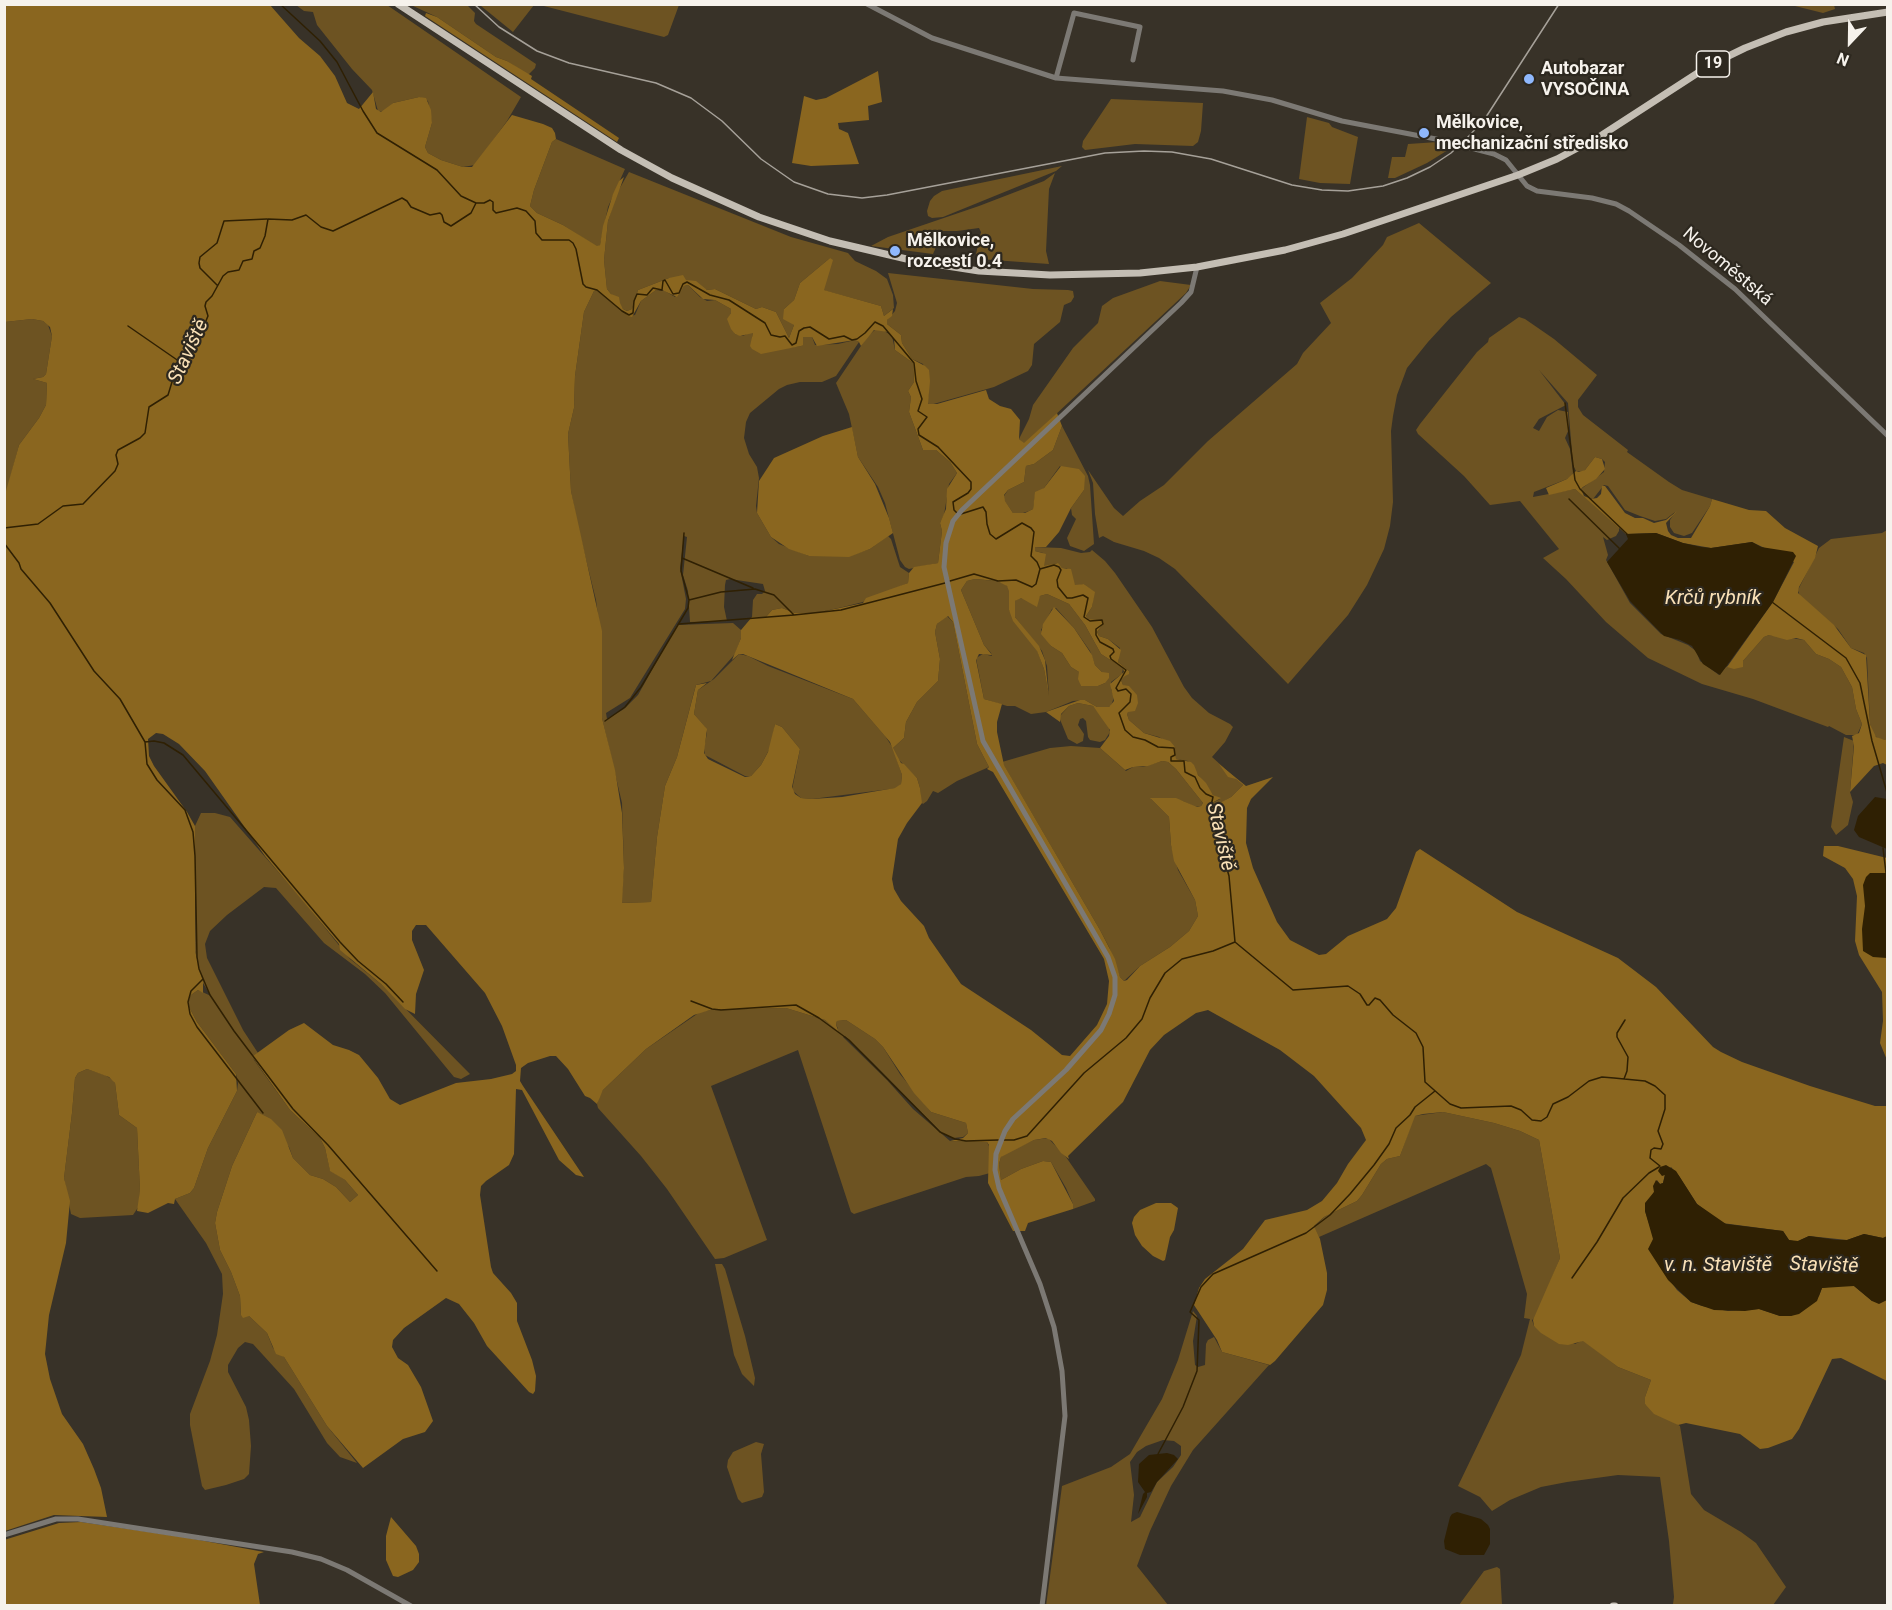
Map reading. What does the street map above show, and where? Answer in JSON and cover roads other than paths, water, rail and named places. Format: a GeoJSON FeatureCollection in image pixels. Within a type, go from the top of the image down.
{"type":"FeatureCollection","features":[{"type":"Feature","properties":{"kind":"main road","name":"19"},"geometry":{"type":"LineString","coordinates":[[398,4],[596,134],[637,159],[710,197],[798,231],[874,252],[979,271],[1050,276],[1140,273],[1197,267],[1314,242],[1518,175],[1557,159],[1602,135],[1710,65],[1745,48],[1786,32],[1823,22],[1887,12]]}},
{"type":"Feature","properties":{"kind":"street","name":"Novoměstská"},"geometry":{"type":"LineString","coordinates":[[867,4],[932,38],[1019,68],[1056,78],[1222,91],[1272,100],[1342,121],[1436,139],[1494,154],[1510,164],[1527,186],[1538,191],[1604,201],[1629,211],[1736,289],[1887,436]]}},
{"type":"Feature","properties":{"kind":"street"},"geometry":{"type":"LineString","coordinates":[[1056,78],[1074,13],[1140,27],[1133,60]]}},
{"type":"Feature","properties":{"kind":"street"},"geometry":{"type":"LineString","coordinates":[[1042,1605],[1065,1416],[1062,1371],[1054,1327],[1040,1284],[999,1188],[994,1170],[996,1154],[1002,1137],[1013,1119],[1066,1070],[1101,1030],[1110,1014],[1115,995],[1115,977],[1108,957],[983,741],[944,567],[946,543],[953,521],[962,510],[1186,297],[1194,284],[1197,267]]}},
{"type":"Feature","properties":{"kind":"street"},"geometry":{"type":"LineString","coordinates":[[4,1535],[56,1519],[78,1519],[292,1552],[321,1558],[411,1605]]}},
{"type":"Feature","properties":{"kind":"water","name":"Krčů rybník"},"geometry":{"type":"Polygon","coordinates":[[[1656,533],[1683,543],[1711,548],[1752,542],[1761,547],[1793,552],[1796,556],[1773,602],[1720,675],[1703,664],[1692,646],[1664,636],[1630,601],[1607,562],[1628,539],[1626,534],[1656,533]]]}},
{"type":"Feature","properties":{"kind":"water"},"geometry":{"type":"Polygon","coordinates":[[[1875,797],[1887,799],[1887,849],[1859,837],[1854,830],[1858,816],[1875,797]]]}},
{"type":"Feature","properties":{"kind":"water"},"geometry":{"type":"Polygon","coordinates":[[[1870,873],[1887,873],[1887,958],[1873,957],[1863,951],[1862,929],[1865,906],[1863,885],[1870,873]]]}},
{"type":"Feature","properties":{"kind":"water","name":"v. n. Staviště"},"geometry":{"type":"Polygon","coordinates":[[[1666,1165],[1676,1171],[1697,1204],[1726,1224],[1783,1231],[1789,1240],[1798,1241],[1809,1236],[1847,1240],[1864,1234],[1883,1238],[1887,1236],[1887,1300],[1879,1304],[1854,1286],[1822,1288],[1817,1301],[1799,1314],[1791,1316],[1780,1316],[1759,1309],[1714,1310],[1691,1302],[1668,1280],[1648,1249],[1653,1239],[1645,1203],[1654,1192],[1653,1186],[1656,1180],[1660,1184],[1663,1183],[1665,1175],[1662,1176],[1658,1171],[1660,1167],[1666,1165]]]}},
{"type":"Feature","properties":{"kind":"water"},"geometry":{"type":"Polygon","coordinates":[[[1167,1453],[1178,1459],[1151,1492],[1147,1493],[1138,1514],[1145,1492],[1138,1482],[1139,1464],[1149,1455],[1167,1453]]]}},
{"type":"Feature","properties":{"kind":"water"},"geometry":{"type":"Polygon","coordinates":[[[1457,1512],[1481,1519],[1488,1525],[1490,1544],[1484,1555],[1460,1555],[1445,1549],[1444,1541],[1450,1517],[1457,1512]]]}},
{"type":"Feature","properties":{"kind":"waterway"},"geometry":{"type":"LineString","coordinates":[[280,4],[320,41],[337,62],[377,133],[437,170],[461,196],[476,203]]}},
{"type":"Feature","properties":{"kind":"waterway","name":"Staviště"},"geometry":{"type":"LineString","coordinates":[[4,528],[38,524],[63,506],[83,504],[115,471],[118,464],[116,455],[118,450],[145,433],[149,407],[168,395],[172,382],[195,347],[208,316],[206,302],[223,276],[228,272],[239,270],[243,261],[252,259],[254,251],[260,248],[265,236],[268,219],[292,220],[306,215],[321,227],[333,231],[402,198],[411,207],[430,215],[440,213],[444,222],[451,226],[471,213],[476,203],[490,200],[493,202],[493,210],[496,213],[517,208],[526,211],[535,221],[536,233],[542,240],[569,240],[573,243],[583,284],[597,290],[629,315],[633,313],[637,294],[647,295],[653,288],[662,290],[665,280],[673,294],[679,293],[683,284],[687,282],[710,295],[729,300],[765,323],[771,335],[785,336],[792,345],[796,343],[799,331],[804,328],[810,327],[829,339],[844,336],[852,340],[865,333],[875,322],[883,326],[914,363],[916,381],[922,399],[918,411],[927,417],[918,429],[919,435],[938,447],[971,482],[971,489],[968,493],[953,502],[957,513]]}},
{"type":"Feature","properties":{"kind":"waterway"},"geometry":{"type":"LineString","coordinates":[[217,285],[200,268],[199,263],[200,257],[217,243],[224,221],[267,219]]}},
{"type":"Feature","properties":{"kind":"waterway"},"geometry":{"type":"LineString","coordinates":[[128,326],[183,364]]}},
{"type":"Feature","properties":{"kind":"waterway"},"geometry":{"type":"LineString","coordinates":[[1565,403],[1575,480],[1580,489],[1627,534]]}},
{"type":"Feature","properties":{"kind":"waterway"},"geometry":{"type":"LineString","coordinates":[[1569,499],[1620,549]]}},
{"type":"Feature","properties":{"kind":"waterway","name":"Staviště"},"geometry":{"type":"LineString","coordinates":[[961,514],[983,507],[990,534],[996,539],[1022,523],[1031,528],[1034,532],[1031,556],[1040,569],[1054,565],[1059,567],[1061,570],[1057,580],[1058,587],[1067,598],[1083,595],[1088,598],[1084,617],[1090,621],[1102,620],[1103,624],[1096,629],[1096,635],[1100,642],[1113,649],[1111,659],[1126,670],[1116,688],[1118,691],[1126,689],[1131,694],[1130,702],[1119,713],[1125,730],[1133,737],[1158,747],[1174,748],[1175,755],[1171,757],[1171,761],[1184,761],[1185,772],[1195,777],[1200,788],[1213,797],[1210,810],[1229,876],[1235,942],[1293,990],[1348,986],[1360,994],[1367,1005],[1375,998],[1380,1000],[1393,1015],[1416,1033],[1423,1047],[1425,1082],[1450,1104],[1461,1108],[1511,1106],[1521,1110],[1532,1120],[1541,1121],[1547,1117],[1553,1104],[1568,1097],[1589,1081],[1602,1077],[1645,1081],[1655,1086],[1665,1095],[1665,1109],[1658,1131],[1663,1144],[1661,1149],[1651,1150],[1650,1158],[1660,1166]]}},
{"type":"Feature","properties":{"kind":"waterway"},"geometry":{"type":"LineString","coordinates":[[684,533],[681,571],[689,600]]}},
{"type":"Feature","properties":{"kind":"waterway"},"geometry":{"type":"LineString","coordinates":[[4,543],[21,569],[50,603],[94,671],[120,699],[145,742],[147,764],[157,780],[185,810],[193,832],[195,856],[197,957],[199,969],[210,995],[293,1109],[328,1145],[437,1271]]}},
{"type":"Feature","properties":{"kind":"waterway"},"geometry":{"type":"LineString","coordinates":[[682,558],[753,588]]}},
{"type":"Feature","properties":{"kind":"waterway"},"geometry":{"type":"LineString","coordinates":[[950,581],[974,574],[998,581],[1016,580],[1032,587],[1036,584],[1040,569]]}},
{"type":"Feature","properties":{"kind":"waterway"},"geometry":{"type":"LineString","coordinates":[[605,721],[625,707],[641,687],[688,608],[689,600],[721,592],[755,589],[774,595],[794,615],[841,610],[945,583]]}},
{"type":"Feature","properties":{"kind":"waterway"},"geometry":{"type":"LineString","coordinates":[[1772,602],[1846,658],[1860,683],[1872,741],[1888,796]]}},
{"type":"Feature","properties":{"kind":"waterway"},"geometry":{"type":"LineString","coordinates":[[679,624],[794,615]]}},
{"type":"Feature","properties":{"kind":"waterway"},"geometry":{"type":"LineString","coordinates":[[145,742],[164,743],[183,755],[340,942],[403,1002]]}},
{"type":"Feature","properties":{"kind":"waterway"},"geometry":{"type":"LineString","coordinates":[[1883,848],[1886,873]]}},
{"type":"Feature","properties":{"kind":"waterway"},"geometry":{"type":"LineString","coordinates":[[1003,1140],[1014,1140],[1027,1136],[1084,1073],[1126,1038],[1142,1019],[1150,998],[1165,973],[1182,959],[1213,951],[1235,942]]}},
{"type":"Feature","properties":{"kind":"waterway"},"geometry":{"type":"LineString","coordinates":[[203,979],[191,991],[188,1002],[190,1014],[197,1027],[263,1113]]}},
{"type":"Feature","properties":{"kind":"waterway"},"geometry":{"type":"LineString","coordinates":[[691,1001],[721,1010],[796,1005],[819,1018],[849,1040],[940,1132],[966,1141],[998,1140]]}},
{"type":"Feature","properties":{"kind":"waterway"},"geometry":{"type":"LineString","coordinates":[[1624,1079],[1628,1057],[1617,1033],[1625,1020]]}},
{"type":"Feature","properties":{"kind":"waterway"},"geometry":{"type":"LineString","coordinates":[[1158,1454],[1183,1407],[1197,1371],[1199,1320],[1190,1312],[1201,1287],[1213,1274],[1306,1233],[1330,1215],[1374,1165],[1389,1144],[1396,1128],[1415,1107],[1435,1091]]}},
{"type":"Feature","properties":{"kind":"waterway"},"geometry":{"type":"LineString","coordinates":[[1572,1278],[1623,1198],[1649,1173],[1659,1167]]}},
{"type":"Feature","properties":{"kind":"railway"},"geometry":{"type":"LineString","coordinates":[[474,4],[499,27],[537,51],[569,63],[656,83],[691,98],[722,121],[761,159],[794,182],[828,194],[862,198],[1105,153],[1144,151],[1172,152],[1211,159],[1292,185],[1322,190],[1348,191],[1383,186],[1430,167],[1451,153],[1470,135],[1486,117],[1559,4]]}},
{"type":"Feature","properties":{"kind":"place","name":"Autobazar VYSOČINA"},"geometry":{"type":"Point","coordinates":[1529,79]}},
{"type":"Feature","properties":{"kind":"place","name":"Mělkovice, mechanizační středisko"},"geometry":{"type":"Point","coordinates":[1424,133]}},
{"type":"Feature","properties":{"kind":"place","name":"Mělkovice, rozcestí 0.4"},"geometry":{"type":"Point","coordinates":[895,251]}}]}
